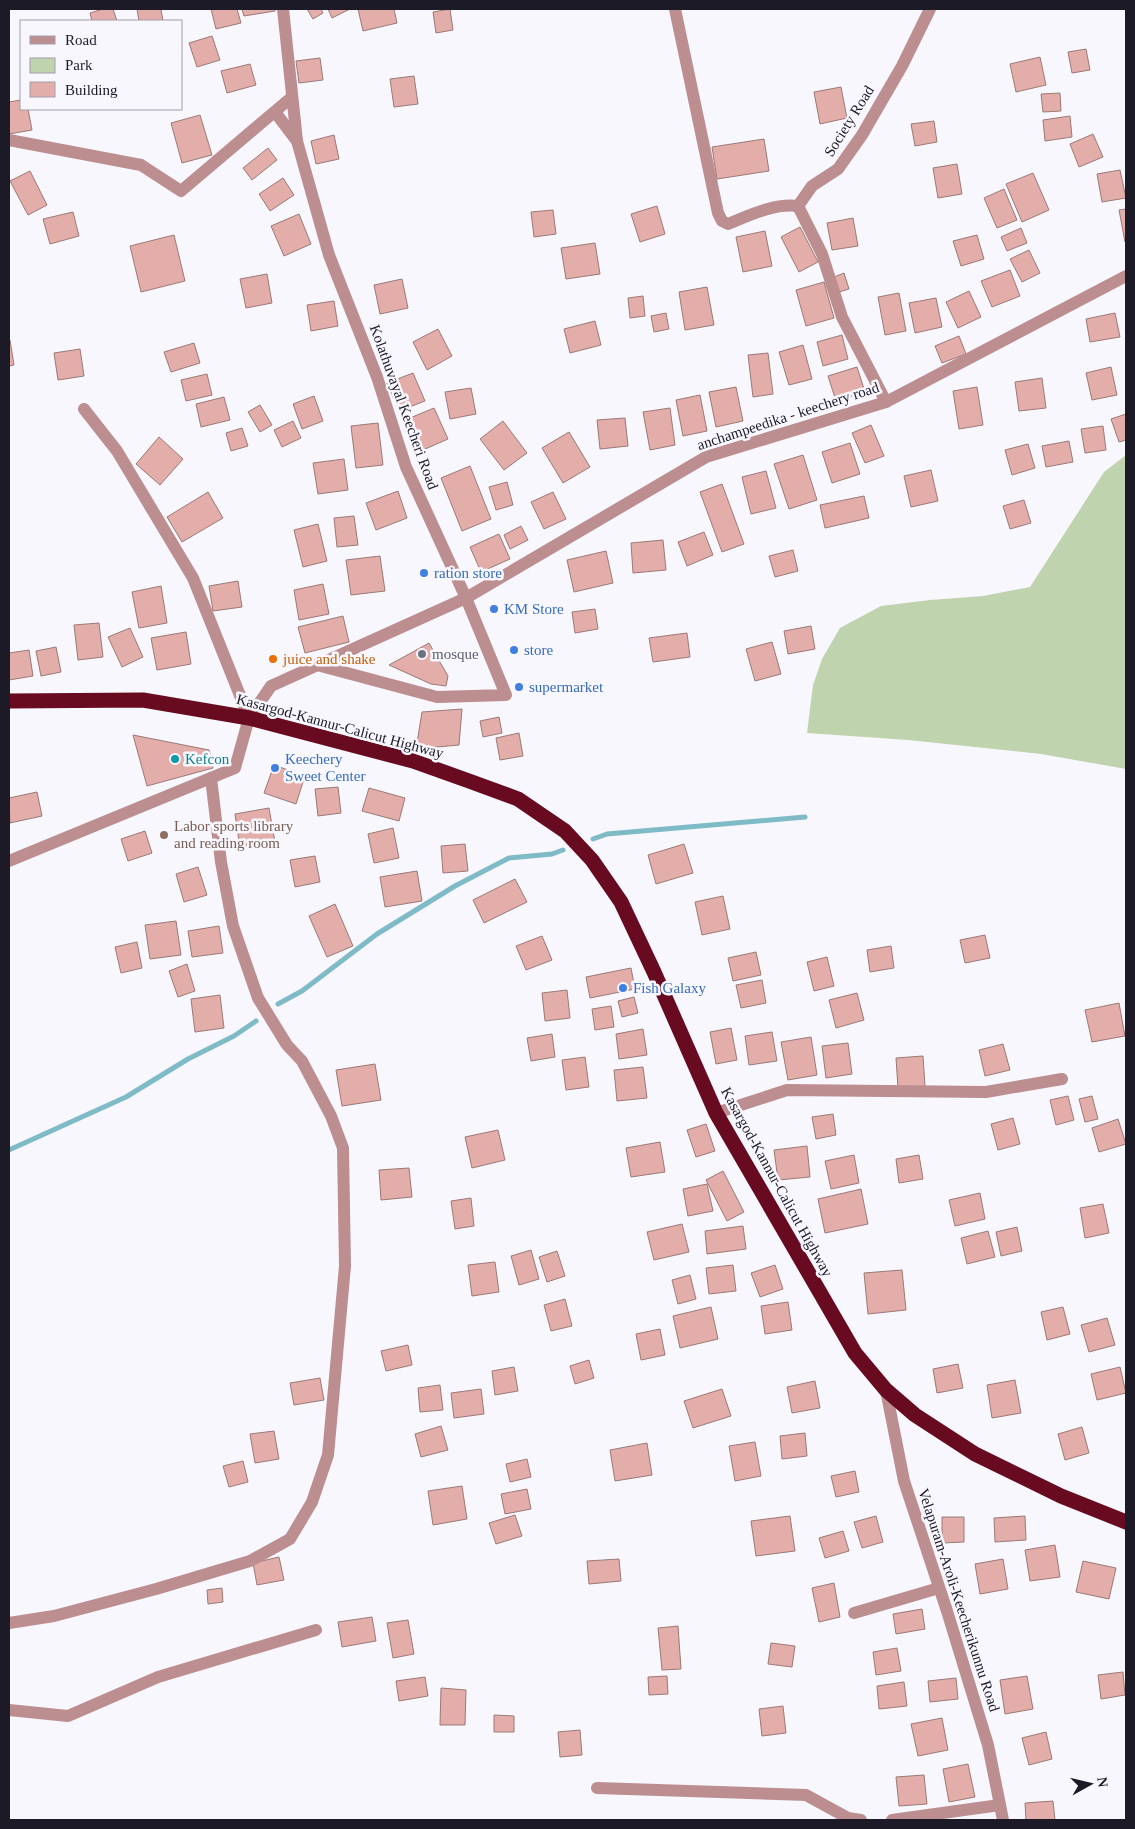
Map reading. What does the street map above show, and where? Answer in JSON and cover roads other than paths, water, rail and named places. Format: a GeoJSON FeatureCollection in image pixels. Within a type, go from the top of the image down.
{"type":"FeatureCollection","features":[{"type":"Feature","properties":{"kind":"highway","name":"Kasargod-Kannur-Calicut Highway"},"geometry":{"type":"LineString","coordinates":[[9,702],[143,700],[250,718],[413,761],[459,777],[518,799],[566,831],[592,860],[621,902],[716,1113],[855,1353],[886,1390],[916,1415],[975,1454],[1060,1496],[1126,1522]]}},
{"type":"Feature","properties":{"kind":"street","name":"Kolathuvayal Keecheri Road"},"geometry":{"type":"LineString","coordinates":[[284,9],[297,141],[329,255],[377,377],[406,467],[466,598],[506,695],[437,697],[317,665]]}},
{"type":"Feature","properties":{"kind":"street"},"geometry":{"type":"LineString","coordinates":[[675,9],[718,213],[722,221],[728,224],[764,210],[788,205],[798,206],[822,254],[842,317],[886,402]]}},
{"type":"Feature","properties":{"kind":"street","name":"Society Road"},"geometry":{"type":"LineString","coordinates":[[798,206],[812,186],[838,170],[862,135],[902,66],[930,9]]}},
{"type":"Feature","properties":{"kind":"street"},"geometry":{"type":"LineString","coordinates":[[9,140],[141,164],[181,191],[292,97]]}},
{"type":"Feature","properties":{"kind":"street"},"geometry":{"type":"LineString","coordinates":[[275,112],[297,141]]}},
{"type":"Feature","properties":{"kind":"street","name":"anchampeedika - keechery road"},"geometry":{"type":"LineString","coordinates":[[466,598],[706,457],[886,402],[1126,276]]}},
{"type":"Feature","properties":{"kind":"street"},"geometry":{"type":"LineString","coordinates":[[84,409],[117,451],[193,578],[250,718]]}},
{"type":"Feature","properties":{"kind":"street"},"geometry":{"type":"LineString","coordinates":[[9,861],[235,768],[250,718],[271,686],[466,598]]}},
{"type":"Feature","properties":{"kind":"street"},"geometry":{"type":"LineString","coordinates":[[9,1623],[54,1616],[156,1589],[250,1561],[290,1539],[312,1502],[328,1455],[345,1266],[343,1148],[331,1116],[302,1061],[287,1045],[258,998],[232,926],[221,862],[211,778]]}},
{"type":"Feature","properties":{"kind":"street"},"geometry":{"type":"LineString","coordinates":[[716,1113],[787,1090],[986,1092],[1062,1079]]}},
{"type":"Feature","properties":{"kind":"street","name":"Velapuram-Aroli-Keecherikunnu Road"},"geometry":{"type":"LineString","coordinates":[[886,1390],[904,1481],[988,1744],[1004,1820]]}},
{"type":"Feature","properties":{"kind":"street"},"geometry":{"type":"LineString","coordinates":[[854,1613],[939,1588]]}},
{"type":"Feature","properties":{"kind":"street"},"geometry":{"type":"LineString","coordinates":[[9,1710],[68,1716],[158,1677],[316,1630]]}},
{"type":"Feature","properties":{"kind":"street"},"geometry":{"type":"LineString","coordinates":[[596,1788],[806,1795],[848,1818],[862,1820]]}},
{"type":"Feature","properties":{"kind":"street"},"geometry":{"type":"LineString","coordinates":[[892,1820],[1000,1805]]}},
{"type":"Feature","properties":{"kind":"waterway"},"geometry":{"type":"LineString","coordinates":[[593,839],[607,834],[805,817]]}},
{"type":"Feature","properties":{"kind":"waterway"},"geometry":{"type":"LineString","coordinates":[[278,1004],[302,991],[377,934],[455,886],[509,858],[552,854],[563,850]]}},
{"type":"Feature","properties":{"kind":"waterway"},"geometry":{"type":"LineString","coordinates":[[9,1150],[126,1097],[188,1059],[234,1036],[256,1021]]}},
{"type":"Feature","properties":{"kind":"place","name":"ration store"},"geometry":{"type":"Point","coordinates":[424,573]}},
{"type":"Feature","properties":{"kind":"place","name":"KM Store"},"geometry":{"type":"Point","coordinates":[494,609]}},
{"type":"Feature","properties":{"kind":"place","name":"store"},"geometry":{"type":"Point","coordinates":[514,650]}},
{"type":"Feature","properties":{"kind":"place","name":"mosque"},"geometry":{"type":"Point","coordinates":[422,654]}},
{"type":"Feature","properties":{"kind":"place","name":"juice and shake"},"geometry":{"type":"Point","coordinates":[273,659]}},
{"type":"Feature","properties":{"kind":"place","name":"supermarket"},"geometry":{"type":"Point","coordinates":[519,687]}},
{"type":"Feature","properties":{"kind":"place","name":"Kefcon"},"geometry":{"type":"Point","coordinates":[175,759]}},
{"type":"Feature","properties":{"kind":"place","name":"Keechery Sweet Center"},"geometry":{"type":"Point","coordinates":[275,768]}},
{"type":"Feature","properties":{"kind":"place","name":"Labor sports library and reading room"},"geometry":{"type":"Point","coordinates":[164,835]}},
{"type":"Feature","properties":{"kind":"place","name":"Fish Galaxy"},"geometry":{"type":"Point","coordinates":[623,988]}}]}
